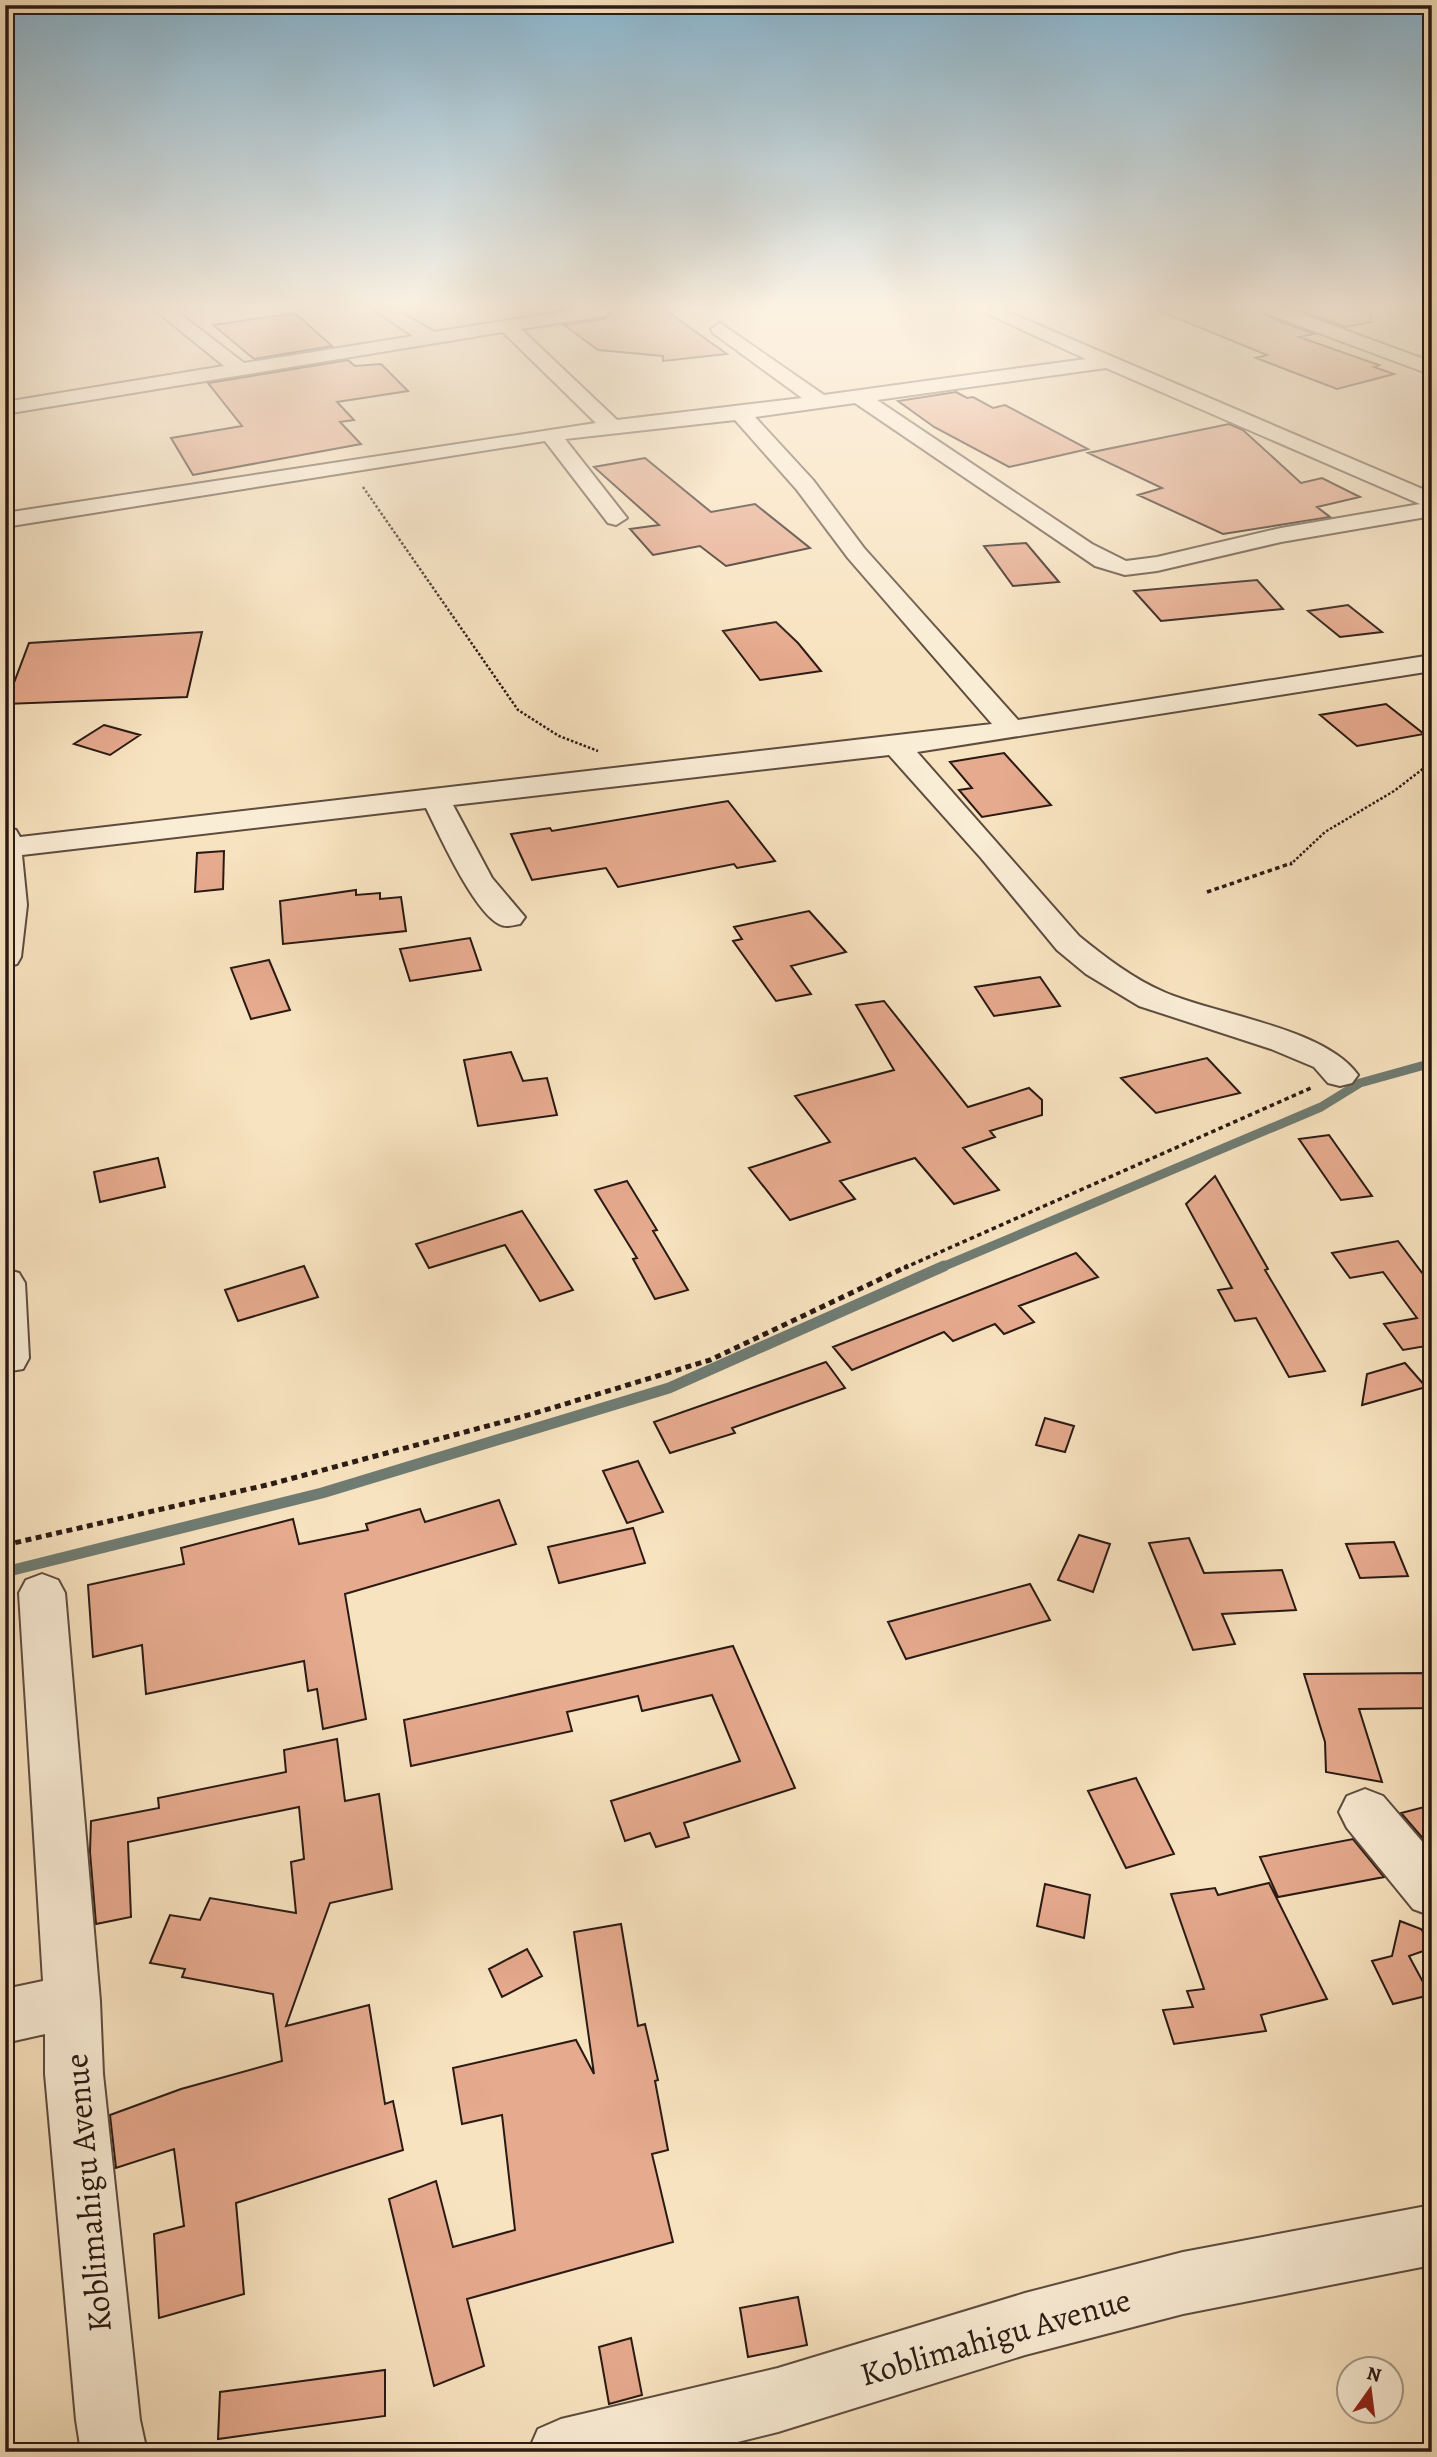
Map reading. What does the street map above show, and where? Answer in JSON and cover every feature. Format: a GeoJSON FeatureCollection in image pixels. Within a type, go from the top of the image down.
{"type":"FeatureCollection","features":[{"type":"Feature","properties":{"kind":"street"},"geometry":{"type":"LineString","coordinates":[[5,520],[550,434],[633,425]]}},
{"type":"Feature","properties":{"kind":"street"},"geometry":{"type":"LineString","coordinates":[[751,425],[805,485],[856,553],[1012,730]]}},
{"type":"Feature","properties":{"kind":"street"},"geometry":{"type":"LineString","coordinates":[[900,425],[1084,549],[1103,561],[1125,568],[1157,564],[1281,535],[1432,509]]}},
{"type":"Feature","properties":{"kind":"street"},"geometry":{"type":"LineString","coordinates":[[1254,425],[1432,501]]}},
{"type":"Feature","properties":{"kind":"street"},"geometry":{"type":"LineString","coordinates":[[550,434],[616,518]]}},
{"type":"Feature","properties":{"kind":"street"},"geometry":{"type":"LineString","coordinates":[[5,957],[11,905],[6,844],[896,746],[1432,663]]}},
{"type":"Feature","properties":{"kind":"street"},"geometry":{"type":"LineString","coordinates":[[896,746],[992,852],[1068,943],[1098,967],[1151,999],[1283,1042],[1326,1060],[1340,1075]]}},
{"type":"Feature","properties":{"kind":"street"},"geometry":{"type":"LineString","coordinates":[[435,798],[455,831],[478,881],[509,917]]}},
{"type":"Feature","properties":{"kind":"street"},"geometry":{"type":"LineString","coordinates":[[5,1283],[8,1358]]}},
{"type":"Feature","properties":{"kind":"street","name":"Koblimahigu Avenue"},"geometry":{"type":"LineString","coordinates":[[42,1592],[72,2001],[74,2074],[108,2420],[114,2452]]}},
{"type":"Feature","properties":{"kind":"street"},"geometry":{"type":"LineString","coordinates":[[1365,1812],[1432,1892]]}},
{"type":"Feature","properties":{"kind":"street"},"geometry":{"type":"LineString","coordinates":[[5,2016],[72,2001]]}},
{"type":"Feature","properties":{"kind":"street","name":"Koblimahigu Avenue"},"geometry":{"type":"LineString","coordinates":[[561,2452],[778,2400],[1024,2324],[1183,2283],[1432,2235]]}},
{"type":"Feature","properties":{"kind":"path"},"geometry":{"type":"LineString","coordinates":[[349,466],[518,710],[559,736],[658,773]]}},
{"type":"Feature","properties":{"kind":"path"},"geometry":{"type":"LineString","coordinates":[[1207,892],[1287,867],[1325,832],[1394,791],[1432,762]]}},
{"type":"Feature","properties":{"kind":"path"},"geometry":{"type":"LineString","coordinates":[[5,1545],[271,1484],[532,1414],[710,1360],[892,1273],[1340,1075]]}},
{"type":"Feature","properties":{"kind":"building"},"geometry":{"type":"Polygon","coordinates":[[[343,425],[361,444],[193,475],[171,438],[242,426],[343,425]]]}},
{"type":"Feature","properties":{"kind":"building"},"geometry":{"type":"Polygon","coordinates":[[[931,425],[1042,425],[1088,449],[1009,467],[931,425]]]}},
{"type":"Feature","properties":{"kind":"building"},"geometry":{"type":"Polygon","coordinates":[[[1231,425],[1243,430],[1301,483],[1322,478],[1360,497],[1317,507],[1330,517],[1223,534],[1138,495],[1162,488],[1088,453],[1231,425]]]}},
{"type":"Feature","properties":{"kind":"building"},"geometry":{"type":"Polygon","coordinates":[[[645,458],[711,512],[755,504],[810,548],[726,566],[700,546],[653,555],[630,529],[659,525],[594,467],[645,458]]]}},
{"type":"Feature","properties":{"kind":"building"},"geometry":{"type":"Polygon","coordinates":[[[1026,543],[1059,582],[1013,586],[984,546],[1026,543]]]}},
{"type":"Feature","properties":{"kind":"building"},"geometry":{"type":"Polygon","coordinates":[[[1257,580],[1283,609],[1161,621],[1134,591],[1257,580]]]}},
{"type":"Feature","properties":{"kind":"building"},"geometry":{"type":"Polygon","coordinates":[[[1348,605],[1382,632],[1340,637],[1308,611],[1348,605]]]}},
{"type":"Feature","properties":{"kind":"building"},"geometry":{"type":"Polygon","coordinates":[[[776,622],[821,671],[760,680],[723,631],[776,622]]]}},
{"type":"Feature","properties":{"kind":"building"},"geometry":{"type":"Polygon","coordinates":[[[202,632],[187,697],[6,704],[29,643],[202,632]]]}},
{"type":"Feature","properties":{"kind":"building"},"geometry":{"type":"Polygon","coordinates":[[[1386,704],[1424,734],[1357,746],[1320,715],[1386,704]]]}},
{"type":"Feature","properties":{"kind":"building"},"geometry":{"type":"Polygon","coordinates":[[[104,725],[140,735],[110,755],[74,744],[104,725]]]}},
{"type":"Feature","properties":{"kind":"building"},"geometry":{"type":"Polygon","coordinates":[[[1004,753],[1051,805],[982,817],[959,790],[972,788],[950,762],[1004,753]]]}},
{"type":"Feature","properties":{"kind":"building"},"geometry":{"type":"Polygon","coordinates":[[[728,801],[775,861],[737,868],[734,864],[618,887],[606,868],[532,880],[511,834],[550,828],[552,831],[728,801]]]}},
{"type":"Feature","properties":{"kind":"building"},"geometry":{"type":"Polygon","coordinates":[[[224,851],[223,889],[195,892],[197,853],[224,851]]]}},
{"type":"Feature","properties":{"kind":"building"},"geometry":{"type":"Polygon","coordinates":[[[356,890],[356,895],[380,893],[380,899],[401,897],[406,931],[283,944],[280,901],[356,890]]]}},
{"type":"Feature","properties":{"kind":"building"},"geometry":{"type":"Polygon","coordinates":[[[809,911],[846,952],[791,966],[811,994],[776,1001],[733,941],[742,939],[734,927],[809,911]]]}},
{"type":"Feature","properties":{"kind":"building"},"geometry":{"type":"Polygon","coordinates":[[[470,938],[481,970],[410,981],[400,949],[470,938]]]}},
{"type":"Feature","properties":{"kind":"building"},"geometry":{"type":"Polygon","coordinates":[[[269,960],[290,1010],[251,1019],[231,968],[269,960]]]}},
{"type":"Feature","properties":{"kind":"building"},"geometry":{"type":"Polygon","coordinates":[[[1040,977],[1060,1006],[994,1016],[975,987],[1040,977]]]}},
{"type":"Feature","properties":{"kind":"building"},"geometry":{"type":"Polygon","coordinates":[[[884,1001],[968,1107],[1029,1088],[1042,1100],[1042,1115],[990,1131],[995,1137],[963,1148],[999,1190],[954,1204],[915,1158],[840,1181],[855,1199],[790,1220],[749,1168],[830,1142],[795,1096],[894,1070],[856,1005],[884,1001]]]}},
{"type":"Feature","properties":{"kind":"building"},"geometry":{"type":"Polygon","coordinates":[[[511,1052],[523,1081],[547,1078],[557,1115],[478,1126],[464,1060],[511,1052]]]}},
{"type":"Feature","properties":{"kind":"building"},"geometry":{"type":"Polygon","coordinates":[[[1207,1058],[1240,1093],[1156,1113],[1121,1078],[1207,1058]]]}},
{"type":"Feature","properties":{"kind":"building"},"geometry":{"type":"Polygon","coordinates":[[[1329,1135],[1372,1196],[1341,1200],[1299,1139],[1329,1135]]]}},
{"type":"Feature","properties":{"kind":"building"},"geometry":{"type":"Polygon","coordinates":[[[158,1158],[165,1187],[100,1202],[94,1172],[158,1158]]]}},
{"type":"Feature","properties":{"kind":"building"},"geometry":{"type":"Polygon","coordinates":[[[1215,1176],[1268,1269],[1265,1270],[1325,1371],[1289,1377],[1256,1318],[1235,1321],[1218,1290],[1232,1288],[1186,1204],[1215,1176]]]}},
{"type":"Feature","properties":{"kind":"building"},"geometry":{"type":"Polygon","coordinates":[[[627,1181],[657,1230],[653,1231],[688,1290],[655,1299],[633,1259],[637,1258],[595,1190],[627,1181]]]}},
{"type":"Feature","properties":{"kind":"building"},"geometry":{"type":"Polygon","coordinates":[[[522,1211],[573,1290],[540,1301],[505,1245],[429,1268],[416,1244],[522,1211]]]}},
{"type":"Feature","properties":{"kind":"building"},"geometry":{"type":"Polygon","coordinates":[[[1398,1241],[1432,1286],[1432,1345],[1403,1350],[1384,1324],[1417,1318],[1383,1272],[1350,1278],[1332,1253],[1398,1241]]]}},
{"type":"Feature","properties":{"kind":"building"},"geometry":{"type":"Polygon","coordinates":[[[1076,1253],[1098,1277],[1019,1306],[1034,1322],[1004,1334],[995,1324],[953,1341],[944,1332],[852,1370],[833,1347],[1076,1253]]]}},
{"type":"Feature","properties":{"kind":"building"},"geometry":{"type":"Polygon","coordinates":[[[304,1266],[318,1297],[238,1321],[225,1290],[304,1266]]]}},
{"type":"Feature","properties":{"kind":"building"},"geometry":{"type":"Polygon","coordinates":[[[826,1362],[845,1388],[732,1428],[735,1433],[670,1453],[654,1422],[826,1362]]]}},
{"type":"Feature","properties":{"kind":"building"},"geometry":{"type":"Polygon","coordinates":[[[1405,1363],[1426,1387],[1362,1405],[1367,1374],[1405,1363]]]}},
{"type":"Feature","properties":{"kind":"building"},"geometry":{"type":"Polygon","coordinates":[[[1045,1418],[1074,1426],[1065,1452],[1036,1445],[1045,1418]]]}},
{"type":"Feature","properties":{"kind":"building"},"geometry":{"type":"Polygon","coordinates":[[[638,1461],[663,1512],[627,1523],[603,1471],[638,1461]]]}},
{"type":"Feature","properties":{"kind":"building"},"geometry":{"type":"Polygon","coordinates":[[[499,1500],[516,1544],[345,1594],[366,1719],[323,1729],[317,1689],[308,1691],[304,1661],[146,1694],[142,1645],[93,1657],[88,1585],[184,1564],[181,1548],[293,1519],[299,1544],[368,1530],[366,1524],[420,1509],[425,1522],[499,1500]]]}},
{"type":"Feature","properties":{"kind":"building"},"geometry":{"type":"Polygon","coordinates":[[[633,1528],[645,1563],[559,1583],[548,1547],[633,1528]]]}},
{"type":"Feature","properties":{"kind":"building"},"geometry":{"type":"Polygon","coordinates":[[[1079,1535],[1110,1544],[1093,1592],[1058,1580],[1079,1535]]]}},
{"type":"Feature","properties":{"kind":"building"},"geometry":{"type":"Polygon","coordinates":[[[1189,1538],[1204,1573],[1282,1570],[1296,1610],[1222,1614],[1235,1644],[1193,1650],[1149,1543],[1189,1538]]]}},
{"type":"Feature","properties":{"kind":"building"},"geometry":{"type":"Polygon","coordinates":[[[1394,1542],[1408,1576],[1360,1578],[1346,1544],[1394,1542]]]}},
{"type":"Feature","properties":{"kind":"building"},"geometry":{"type":"Polygon","coordinates":[[[1030,1584],[1050,1620],[906,1659],[888,1622],[1030,1584]]]}},
{"type":"Feature","properties":{"kind":"building"},"geometry":{"type":"Polygon","coordinates":[[[733,1646],[795,1788],[684,1823],[689,1837],[656,1847],[650,1833],[625,1841],[611,1801],[740,1761],[712,1695],[642,1711],[638,1696],[567,1712],[572,1731],[411,1766],[404,1720],[733,1646]]]}},
{"type":"Feature","properties":{"kind":"building"},"geometry":{"type":"Polygon","coordinates":[[[1432,1673],[1432,1708],[1359,1709],[1382,1782],[1326,1772],[1325,1742],[1304,1674],[1432,1673]]]}},
{"type":"Feature","properties":{"kind":"building"},"geometry":{"type":"Polygon","coordinates":[[[337,1739],[345,1801],[379,1794],[392,1889],[330,1903],[286,2026],[369,2005],[385,2104],[393,2101],[403,2150],[236,2203],[244,2294],[159,2318],[154,2234],[184,2226],[174,2149],[116,2168],[110,2115],[181,2089],[282,2061],[273,1994],[182,1977],[185,1969],[150,1963],[170,1915],[200,1920],[210,1898],[296,1913],[291,1862],[304,1859],[299,1807],[128,1842],[131,1917],[96,1924],[90,1852],[91,1821],[159,1808],[158,1798],[286,1772],[284,1750],[337,1739]]]}},
{"type":"Feature","properties":{"kind":"building"},"geometry":{"type":"Polygon","coordinates":[[[1136,1778],[1174,1854],[1126,1868],[1088,1791],[1136,1778]]]}},
{"type":"Feature","properties":{"kind":"building"},"geometry":{"type":"Polygon","coordinates":[[[1432,1805],[1432,1849],[1401,1813],[1432,1805]]]}},
{"type":"Feature","properties":{"kind":"building"},"geometry":{"type":"Polygon","coordinates":[[[1353,1839],[1384,1877],[1278,1897],[1260,1857],[1353,1839]]]}},
{"type":"Feature","properties":{"kind":"building"},"geometry":{"type":"Polygon","coordinates":[[[1269,1883],[1327,1999],[1261,2015],[1266,2031],[1174,2044],[1163,2010],[1193,2007],[1187,1991],[1204,1989],[1171,1894],[1215,1888],[1218,1895],[1269,1883]]]}},
{"type":"Feature","properties":{"kind":"building"},"geometry":{"type":"Polygon","coordinates":[[[1045,1884],[1090,1895],[1084,1938],[1037,1926],[1045,1884]]]}},
{"type":"Feature","properties":{"kind":"building"},"geometry":{"type":"Polygon","coordinates":[[[1400,1921],[1421,1929],[1432,1945],[1432,1948],[1409,1956],[1430,1995],[1393,2004],[1372,1961],[1392,1956],[1400,1921]]]}},
{"type":"Feature","properties":{"kind":"building"},"geometry":{"type":"Polygon","coordinates":[[[621,1924],[638,2026],[645,2024],[658,2080],[655,2081],[668,2150],[652,2154],[673,2242],[467,2299],[484,2366],[434,2386],[389,2199],[436,2181],[453,2247],[515,2230],[502,2115],[462,2124],[453,2068],[576,2040],[594,2074],[574,1932],[621,1924]]]}},
{"type":"Feature","properties":{"kind":"building"},"geometry":{"type":"Polygon","coordinates":[[[527,1949],[542,1976],[502,1997],[489,1969],[527,1949]]]}},
{"type":"Feature","properties":{"kind":"building"},"geometry":{"type":"Polygon","coordinates":[[[798,2297],[807,2345],[748,2357],[740,2308],[798,2297]]]}},
{"type":"Feature","properties":{"kind":"building"},"geometry":{"type":"Polygon","coordinates":[[[631,2338],[642,2395],[609,2404],[599,2347],[631,2338]]]}},
{"type":"Feature","properties":{"kind":"building"},"geometry":{"type":"Polygon","coordinates":[[[385,2370],[385,2416],[218,2439],[220,2392],[385,2370]]]}},
{"type":"Feature","properties":{"kind":"waterway"},"geometry":{"type":"LineString","coordinates":[[940,1268],[1321,1107],[1360,1083],[1432,1063]]}},
{"type":"Feature","properties":{"kind":"waterway"},"geometry":{"type":"LineString","coordinates":[[5,1572],[322,1493],[669,1388],[944,1266]]}}]}
